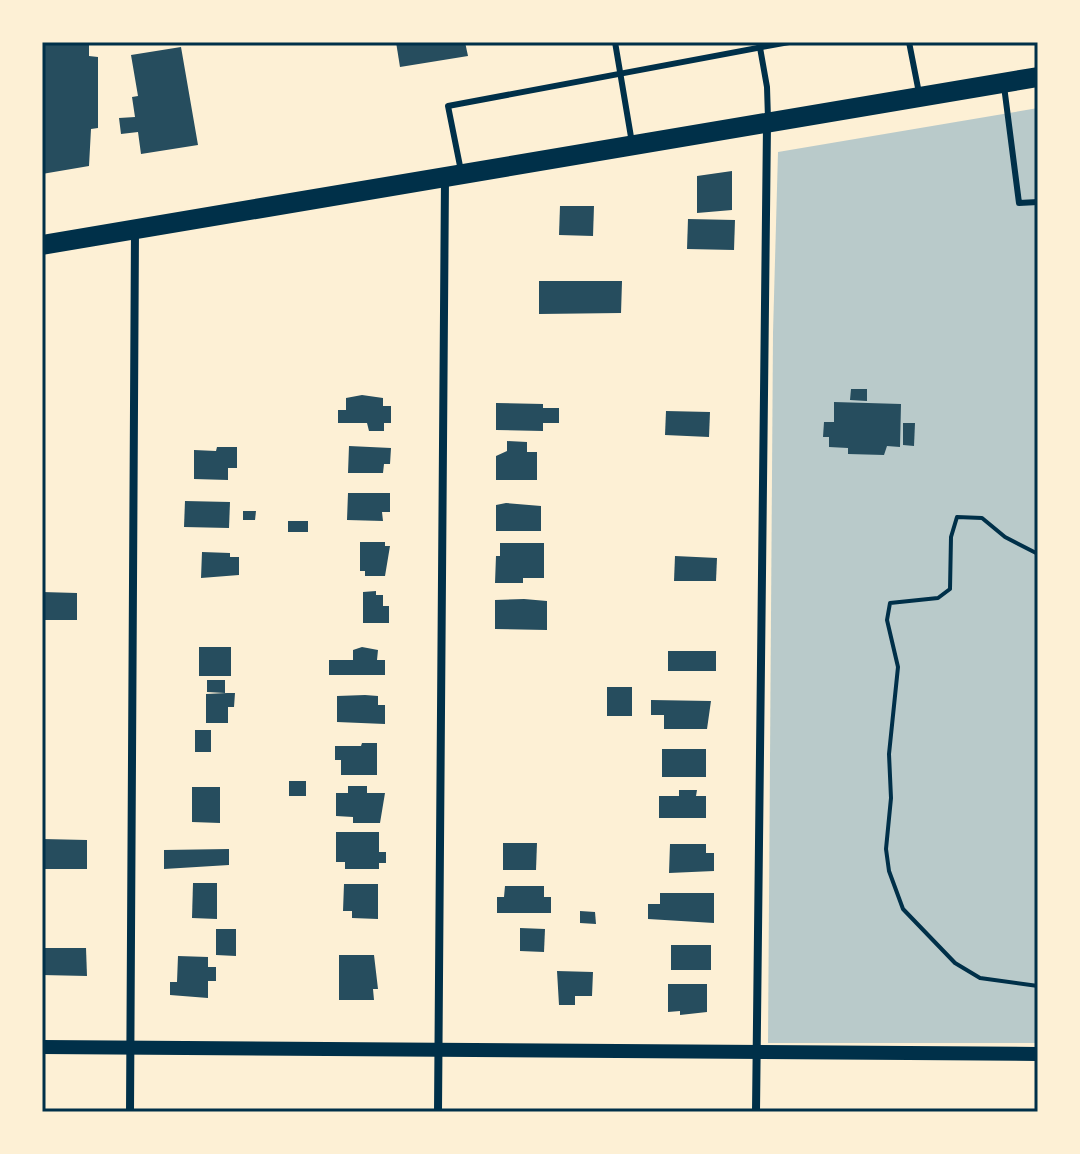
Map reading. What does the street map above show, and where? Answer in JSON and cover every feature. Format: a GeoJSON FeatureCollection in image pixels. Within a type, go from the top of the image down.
{"type":"FeatureCollection","features":[{"type":"Feature","properties":{"kind":"main road"},"geometry":{"type":"LineString","coordinates":[[42,245],[1038,77]]}},
{"type":"Feature","properties":{"kind":"street"},"geometry":{"type":"LineString","coordinates":[[756,1112],[768,123]]}},
{"type":"Feature","properties":{"kind":"street"},"geometry":{"type":"LineString","coordinates":[[438,1112],[453,176]]}},
{"type":"Feature","properties":{"kind":"street"},"geometry":{"type":"LineString","coordinates":[[130,1112],[135,230]]}},
{"type":"Feature","properties":{"kind":"street"},"geometry":{"type":"LineString","coordinates":[[42,1047],[1038,1054]]}},
{"type":"Feature","properties":{"kind":"lane"},"geometry":{"type":"LineString","coordinates":[[615,42],[632,147]]}},
{"type":"Feature","properties":{"kind":"lane"},"geometry":{"type":"LineString","coordinates":[[453,176],[448,106],[760,45],[789,42]]}},
{"type":"Feature","properties":{"kind":"lane"},"geometry":{"type":"LineString","coordinates":[[909,42],[920,97]]}},
{"type":"Feature","properties":{"kind":"lane"},"geometry":{"type":"LineString","coordinates":[[760,45],[767,87],[768,123]]}},
{"type":"Feature","properties":{"kind":"lane"},"geometry":{"type":"LineString","coordinates":[[1004,83],[1019,203],[1038,202]]}},
{"type":"Feature","properties":{"kind":"path"},"geometry":{"type":"LineString","coordinates":[[1038,554],[1005,537],[982,518],[957,517],[951,537],[950,589],[938,598],[890,603],[887,620],[898,667],[889,754],[891,798],[886,849],[889,871],[903,909],[955,963],[980,978],[1038,986]]}},
{"type":"Feature","properties":{"kind":"shaded area"},"geometry":{"type":"Polygon","coordinates":[[[1038,108],[1038,1043],[768,1043],[773,333],[778,152],[1038,108]]]}},
{"type":"Feature","properties":{"kind":"building"},"geometry":{"type":"Polygon","coordinates":[[[42,42],[89,42],[89,56],[98,57],[98,128],[91,129],[89,166],[42,174],[42,42]]]}},
{"type":"Feature","properties":{"kind":"building"},"geometry":{"type":"Polygon","coordinates":[[[396,42],[465,42],[468,56],[400,67],[396,42]]]}},
{"type":"Feature","properties":{"kind":"building"},"geometry":{"type":"Polygon","coordinates":[[[181,47],[198,145],[141,154],[138,132],[121,134],[119,118],[135,117],[132,97],[138,96],[131,55],[181,47]]]}},
{"type":"Feature","properties":{"kind":"building"},"geometry":{"type":"Polygon","coordinates":[[[732,171],[732,210],[697,213],[697,176],[732,171]]]}},
{"type":"Feature","properties":{"kind":"building"},"geometry":{"type":"Polygon","coordinates":[[[560,206],[594,206],[593,236],[559,235],[560,206]]]}},
{"type":"Feature","properties":{"kind":"building"},"geometry":{"type":"Polygon","coordinates":[[[688,219],[735,220],[734,250],[687,249],[688,219]]]}},
{"type":"Feature","properties":{"kind":"building"},"geometry":{"type":"Polygon","coordinates":[[[539,281],[622,281],[621,313],[539,314],[539,281]]]}},
{"type":"Feature","properties":{"kind":"building"},"geometry":{"type":"Polygon","coordinates":[[[851,389],[867,389],[867,401],[850,400],[851,389]]]}},
{"type":"Feature","properties":{"kind":"building"},"geometry":{"type":"Polygon","coordinates":[[[362,395],[383,398],[383,406],[391,406],[391,423],[384,423],[384,431],[369,431],[367,423],[338,423],[338,410],[346,410],[346,398],[362,395]]]}},
{"type":"Feature","properties":{"kind":"building"},"geometry":{"type":"Polygon","coordinates":[[[834,402],[901,404],[900,447],[887,446],[884,455],[848,454],[848,448],[829,447],[829,437],[823,437],[824,422],[834,422],[834,402]]]}},
{"type":"Feature","properties":{"kind":"building"},"geometry":{"type":"Polygon","coordinates":[[[496,403],[543,404],[543,408],[559,408],[559,423],[543,423],[543,431],[496,430],[496,403]]]}},
{"type":"Feature","properties":{"kind":"building"},"geometry":{"type":"Polygon","coordinates":[[[666,411],[710,412],[709,437],[665,435],[666,411]]]}},
{"type":"Feature","properties":{"kind":"building"},"geometry":{"type":"Polygon","coordinates":[[[903,423],[915,423],[914,446],[903,445],[903,423]]]}},
{"type":"Feature","properties":{"kind":"building"},"geometry":{"type":"Polygon","coordinates":[[[507,441],[527,442],[527,452],[537,452],[537,480],[496,480],[496,456],[507,451],[507,441]]]}},
{"type":"Feature","properties":{"kind":"building"},"geometry":{"type":"Polygon","coordinates":[[[349,446],[391,448],[390,464],[384,464],[383,473],[348,473],[349,446]]]}},
{"type":"Feature","properties":{"kind":"building"},"geometry":{"type":"Polygon","coordinates":[[[217,447],[237,447],[237,468],[228,468],[228,480],[194,479],[194,450],[216,451],[217,447]]]}},
{"type":"Feature","properties":{"kind":"building"},"geometry":{"type":"Polygon","coordinates":[[[348,493],[390,493],[390,512],[382,512],[383,521],[347,520],[348,493]]]}},
{"type":"Feature","properties":{"kind":"building"},"geometry":{"type":"Polygon","coordinates":[[[185,501],[230,502],[229,528],[184,527],[185,501]]]}},
{"type":"Feature","properties":{"kind":"building"},"geometry":{"type":"Polygon","coordinates":[[[496,505],[541,506],[541,531],[496,531],[496,505]]]}},
{"type":"Feature","properties":{"kind":"building"},"geometry":{"type":"Polygon","coordinates":[[[243,511],[256,511],[255,520],[243,520],[243,511]]]}},
{"type":"Feature","properties":{"kind":"building"},"geometry":{"type":"Polygon","coordinates":[[[288,521],[308,521],[308,532],[288,532],[288,521]]]}},
{"type":"Feature","properties":{"kind":"building"},"geometry":{"type":"Polygon","coordinates":[[[360,542],[385,542],[385,546],[390,546],[385,576],[365,576],[365,571],[360,571],[360,542]]]}},
{"type":"Feature","properties":{"kind":"building"},"geometry":{"type":"Polygon","coordinates":[[[500,543],[544,543],[544,578],[523,578],[523,583],[495,583],[500,543]]]}},
{"type":"Feature","properties":{"kind":"building"},"geometry":{"type":"Polygon","coordinates":[[[202,552],[230,553],[230,557],[239,557],[239,575],[201,578],[202,552]]]}},
{"type":"Feature","properties":{"kind":"building"},"geometry":{"type":"Polygon","coordinates":[[[675,556],[717,558],[716,581],[674,581],[675,556]]]}},
{"type":"Feature","properties":{"kind":"building"},"geometry":{"type":"Polygon","coordinates":[[[376,591],[376,595],[383,595],[383,606],[389,606],[389,623],[363,623],[363,592],[376,591]]]}},
{"type":"Feature","properties":{"kind":"building"},"geometry":{"type":"Polygon","coordinates":[[[42,592],[77,593],[77,620],[42,620],[42,592]]]}},
{"type":"Feature","properties":{"kind":"building"},"geometry":{"type":"Polygon","coordinates":[[[495,600],[547,601],[547,630],[495,629],[495,600]]]}},
{"type":"Feature","properties":{"kind":"building"},"geometry":{"type":"Polygon","coordinates":[[[199,647],[231,647],[231,676],[199,676],[199,647]]]}},
{"type":"Feature","properties":{"kind":"building"},"geometry":{"type":"Polygon","coordinates":[[[362,647],[378,650],[377,660],[385,660],[385,675],[329,675],[329,660],[353,660],[353,650],[362,647]]]}},
{"type":"Feature","properties":{"kind":"building"},"geometry":{"type":"Polygon","coordinates":[[[668,651],[716,651],[716,671],[668,671],[668,651]]]}},
{"type":"Feature","properties":{"kind":"building"},"geometry":{"type":"Polygon","coordinates":[[[207,680],[225,680],[225,693],[207,692],[207,680]]]}},
{"type":"Feature","properties":{"kind":"building"},"geometry":{"type":"Polygon","coordinates":[[[607,687],[632,687],[632,716],[607,716],[607,687]]]}},
{"type":"Feature","properties":{"kind":"building"},"geometry":{"type":"Polygon","coordinates":[[[235,693],[234,707],[228,707],[228,723],[206,723],[206,694],[235,693]]]}},
{"type":"Feature","properties":{"kind":"building"},"geometry":{"type":"Polygon","coordinates":[[[337,696],[378,696],[378,705],[385,705],[385,724],[337,722],[337,696]]]}},
{"type":"Feature","properties":{"kind":"building"},"geometry":{"type":"Polygon","coordinates":[[[651,700],[711,701],[707,729],[664,729],[664,715],[651,715],[651,700]]]}},
{"type":"Feature","properties":{"kind":"building"},"geometry":{"type":"Polygon","coordinates":[[[195,730],[211,730],[211,752],[195,752],[195,730]]]}},
{"type":"Feature","properties":{"kind":"building"},"geometry":{"type":"Polygon","coordinates":[[[362,743],[377,743],[377,775],[341,775],[341,760],[335,760],[335,746],[361,746],[362,743]]]}},
{"type":"Feature","properties":{"kind":"building"},"geometry":{"type":"Polygon","coordinates":[[[662,749],[706,749],[706,777],[662,777],[662,749]]]}},
{"type":"Feature","properties":{"kind":"building"},"geometry":{"type":"Polygon","coordinates":[[[289,781],[306,781],[306,796],[289,796],[289,781]]]}},
{"type":"Feature","properties":{"kind":"building"},"geometry":{"type":"Polygon","coordinates":[[[348,786],[367,786],[367,793],[385,793],[380,823],[353,823],[353,817],[336,816],[336,793],[348,793],[348,786]]]}},
{"type":"Feature","properties":{"kind":"building"},"geometry":{"type":"Polygon","coordinates":[[[192,787],[220,787],[220,823],[192,822],[192,787]]]}},
{"type":"Feature","properties":{"kind":"building"},"geometry":{"type":"Polygon","coordinates":[[[679,790],[697,790],[696,796],[706,796],[706,818],[659,818],[659,796],[679,796],[679,790]]]}},
{"type":"Feature","properties":{"kind":"building"},"geometry":{"type":"Polygon","coordinates":[[[336,832],[379,832],[379,852],[386,852],[386,863],[379,863],[379,869],[345,869],[345,862],[336,862],[336,832]]]}},
{"type":"Feature","properties":{"kind":"building"},"geometry":{"type":"Polygon","coordinates":[[[42,839],[87,840],[87,869],[42,869],[42,839]]]}},
{"type":"Feature","properties":{"kind":"building"},"geometry":{"type":"Polygon","coordinates":[[[503,843],[537,843],[536,870],[503,870],[503,843]]]}},
{"type":"Feature","properties":{"kind":"building"},"geometry":{"type":"Polygon","coordinates":[[[670,844],[706,844],[706,853],[714,853],[714,871],[669,873],[670,844]]]}},
{"type":"Feature","properties":{"kind":"building"},"geometry":{"type":"Polygon","coordinates":[[[229,849],[229,865],[164,869],[164,850],[229,849]]]}},
{"type":"Feature","properties":{"kind":"building"},"geometry":{"type":"Polygon","coordinates":[[[193,883],[217,883],[217,919],[192,918],[193,883]]]}},
{"type":"Feature","properties":{"kind":"building"},"geometry":{"type":"Polygon","coordinates":[[[344,884],[378,884],[378,919],[352,918],[352,911],[343,911],[344,884]]]}},
{"type":"Feature","properties":{"kind":"building"},"geometry":{"type":"Polygon","coordinates":[[[505,886],[544,886],[544,897],[551,897],[551,913],[497,913],[497,897],[504,897],[505,886]]]}},
{"type":"Feature","properties":{"kind":"building"},"geometry":{"type":"Polygon","coordinates":[[[660,893],[714,893],[714,923],[648,919],[648,904],[660,904],[660,893]]]}},
{"type":"Feature","properties":{"kind":"building"},"geometry":{"type":"Polygon","coordinates":[[[580,911],[595,912],[596,924],[580,923],[580,911]]]}},
{"type":"Feature","properties":{"kind":"building"},"geometry":{"type":"Polygon","coordinates":[[[520,928],[545,929],[544,952],[520,951],[520,928]]]}},
{"type":"Feature","properties":{"kind":"building"},"geometry":{"type":"Polygon","coordinates":[[[216,929],[236,929],[236,956],[216,955],[216,929]]]}},
{"type":"Feature","properties":{"kind":"building"},"geometry":{"type":"Polygon","coordinates":[[[671,945],[711,945],[711,970],[671,970],[671,945]]]}},
{"type":"Feature","properties":{"kind":"building"},"geometry":{"type":"Polygon","coordinates":[[[42,948],[86,948],[87,976],[42,975],[42,948]]]}},
{"type":"Feature","properties":{"kind":"building"},"geometry":{"type":"Polygon","coordinates":[[[339,955],[374,955],[378,989],[373,989],[374,1000],[339,1000],[339,955]]]}},
{"type":"Feature","properties":{"kind":"building"},"geometry":{"type":"Polygon","coordinates":[[[178,956],[208,957],[208,967],[216,967],[216,981],[208,981],[208,998],[170,995],[170,982],[177,982],[178,956]]]}},
{"type":"Feature","properties":{"kind":"building"},"geometry":{"type":"Polygon","coordinates":[[[557,971],[593,972],[592,996],[575,996],[575,1005],[559,1005],[557,971]]]}},
{"type":"Feature","properties":{"kind":"building"},"geometry":{"type":"Polygon","coordinates":[[[668,984],[707,984],[707,1012],[680,1015],[680,1011],[668,1012],[668,984]]]}}]}
